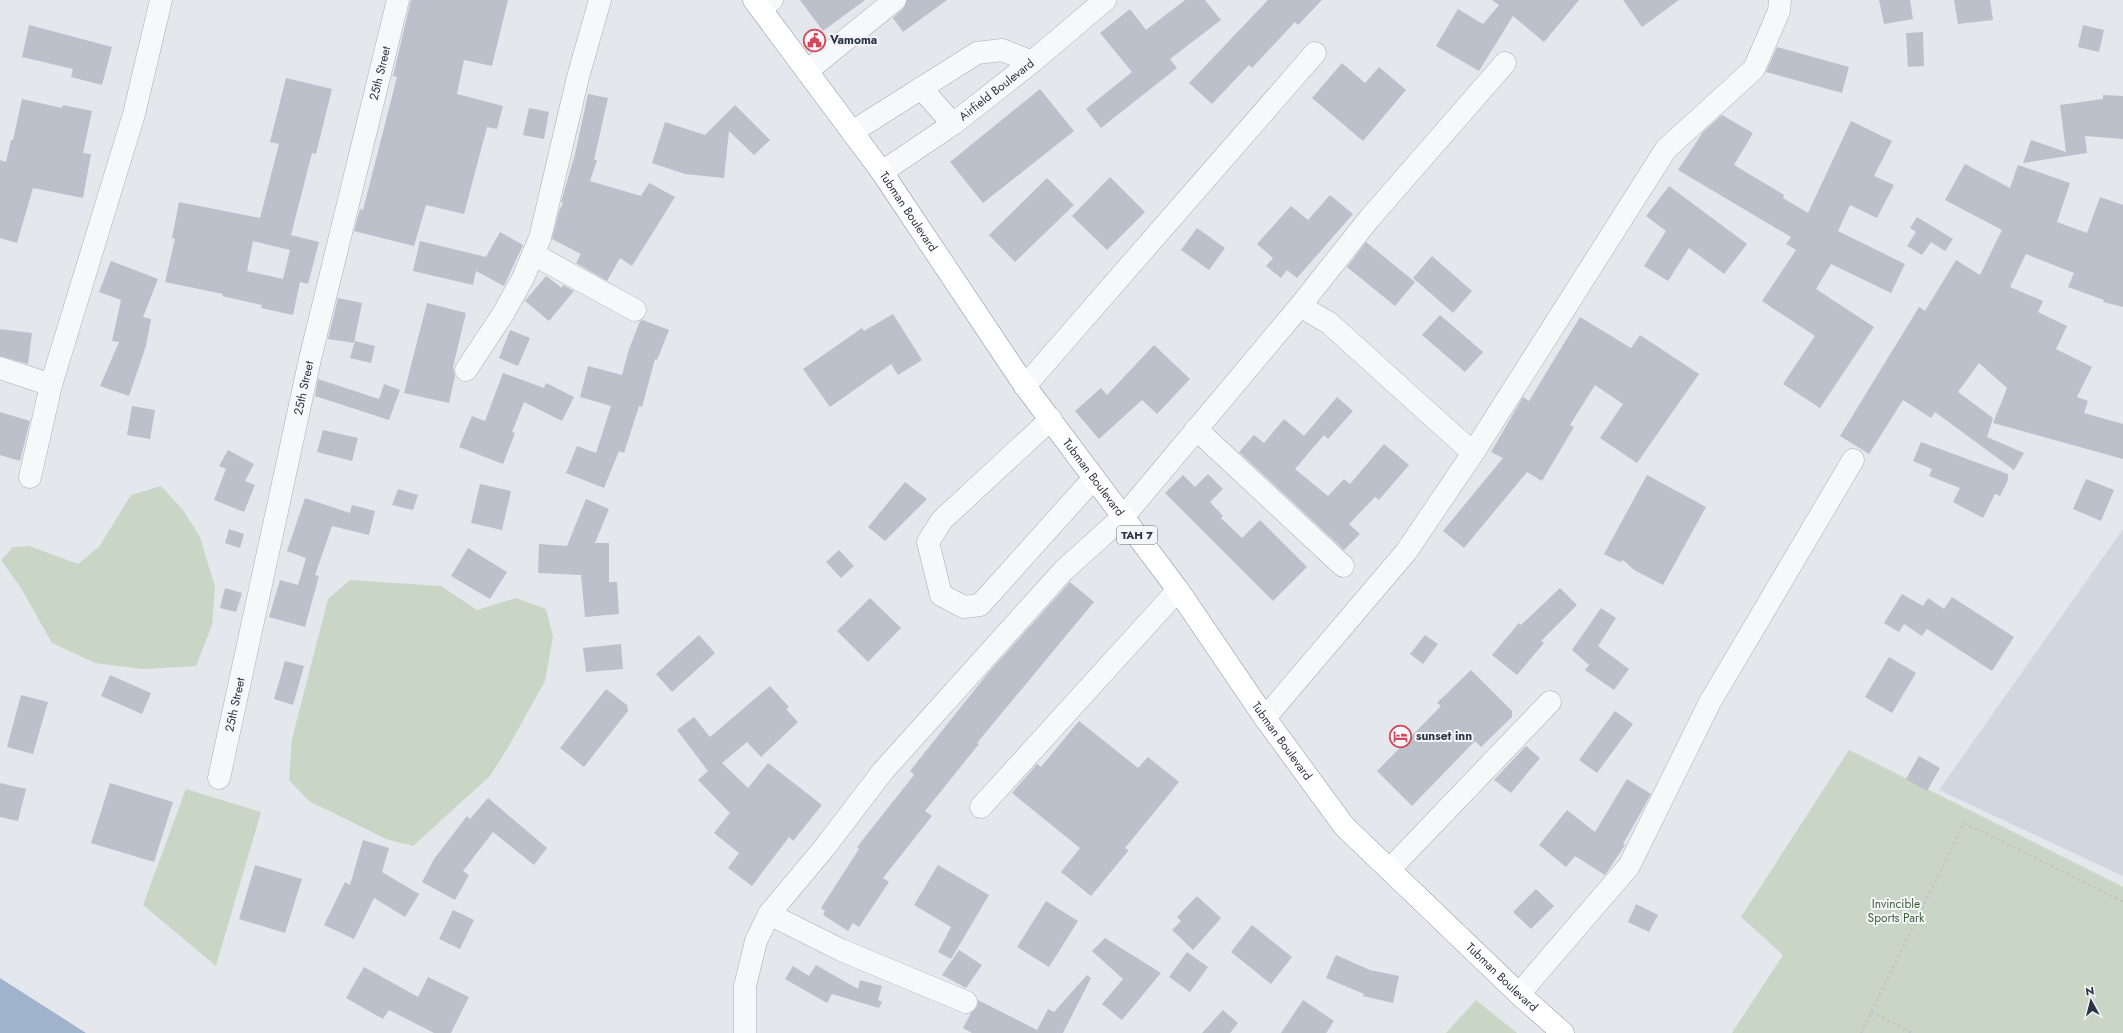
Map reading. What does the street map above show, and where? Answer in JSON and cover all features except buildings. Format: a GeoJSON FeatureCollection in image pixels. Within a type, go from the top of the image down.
{"type":"FeatureCollection","features":[{"type":"Feature","properties":{"kind":"highway","name":"Tubman Boulevard"},"geometry":{"type":"LineString","coordinates":[[762,3],[807,71],[882,172],[1025,386],[1178,590],[1265,718],[1344,826],[1519,994],[1563,1033]]}},
{"type":"Feature","properties":{"kind":"street"},"geometry":{"type":"LineString","coordinates":[[30,477],[51,385],[134,114],[161,0]]}},
{"type":"Feature","properties":{"kind":"street","name":"25th Street"},"geometry":{"type":"LineString","coordinates":[[219,778],[310,360],[398,0]]}},
{"type":"Feature","properties":{"kind":"street"},"geometry":{"type":"LineString","coordinates":[[466,370],[503,314],[523,278],[540,238],[578,77],[600,0]]}},
{"type":"Feature","properties":{"kind":"street"},"geometry":{"type":"LineString","coordinates":[[807,71],[895,0]]}},
{"type":"Feature","properties":{"kind":"street","name":"Airfield Boulevard"},"geometry":{"type":"LineString","coordinates":[[882,172],[953,124],[1032,62],[1105,0]]}},
{"type":"Feature","properties":{"kind":"street"},"geometry":{"type":"LineString","coordinates":[[1265,718],[1406,552],[1473,453],[1666,149],[1754,69],[1779,11],[1780,0]]}},
{"type":"Feature","properties":{"kind":"street"},"geometry":{"type":"LineString","coordinates":[[852,132],[977,53],[1002,50],[1032,62]]}},
{"type":"Feature","properties":{"kind":"street"},"geometry":{"type":"LineString","coordinates":[[1025,386],[1315,53]]}},
{"type":"Feature","properties":{"kind":"street"},"geometry":{"type":"LineString","coordinates":[[745,1033],[745,986],[756,941],[768,914],[825,847],[883,771],[1063,571],[1124,516],[1300,306],[1369,219],[1505,63]]}},
{"type":"Feature","properties":{"kind":"street"},"geometry":{"type":"LineString","coordinates":[[921,88],[953,124]]}},
{"type":"Feature","properties":{"kind":"street"},"geometry":{"type":"LineString","coordinates":[[533,254],[635,310]]}},
{"type":"Feature","properties":{"kind":"street"},"geometry":{"type":"LineString","coordinates":[[1300,306],[1329,323],[1473,453]]}},
{"type":"Feature","properties":{"kind":"street"},"geometry":{"type":"LineString","coordinates":[[0,368],[51,385]]}},
{"type":"Feature","properties":{"kind":"street"},"geometry":{"type":"LineString","coordinates":[[1051,419],[942,520],[938,526],[928,542],[941,595],[964,607],[980,605],[1094,478]]}},
{"type":"Feature","properties":{"kind":"street"},"geometry":{"type":"LineString","coordinates":[[1196,429],[1343,566]]}},
{"type":"Feature","properties":{"kind":"street"},"geometry":{"type":"LineString","coordinates":[[1519,994],[1629,866],[1710,702],[1853,460]]}},
{"type":"Feature","properties":{"kind":"street"},"geometry":{"type":"LineString","coordinates":[[981,808],[1178,590]]}},
{"type":"Feature","properties":{"kind":"street"},"geometry":{"type":"LineString","coordinates":[[1390,869],[1550,702]]}},
{"type":"Feature","properties":{"kind":"street"},"geometry":{"type":"LineString","coordinates":[[768,914],[841,950],[966,1002]]}},
{"type":"Feature","properties":{"kind":"path"},"geometry":{"type":"LineString","coordinates":[[1861,1033],[1964,823],[2123,902]]}},
{"type":"Feature","properties":{"kind":"path"},"geometry":{"type":"LineString","coordinates":[[1871,1012],[1912,1033]]}},
{"type":"Feature","properties":{"kind":"shaded area"},"geometry":{"type":"Polygon","coordinates":[[[2123,529],[2123,876],[1939,790],[2123,529]]]}},
{"type":"Feature","properties":{"kind":"green space"},"geometry":{"type":"Polygon","coordinates":[[[161,486],[183,510],[200,537],[215,587],[212,625],[196,666],[143,669],[95,663],[52,643],[21,588],[1,560],[13,547],[29,546],[78,564],[99,547],[131,495],[161,486]]]}},
{"type":"Feature","properties":{"kind":"green space"},"geometry":{"type":"Polygon","coordinates":[[[350,580],[441,586],[477,610],[516,598],[546,609],[553,637],[545,681],[510,744],[490,776],[413,846],[386,839],[309,801],[289,780],[292,739],[328,599],[350,580]]]}},
{"type":"Feature","properties":{"kind":"green space","name":"Invincible Sports Park"},"geometry":{"type":"Polygon","coordinates":[[[1849,750],[2123,887],[2123,1033],[1732,1033],[1783,955],[1741,917],[1849,750]]]}},
{"type":"Feature","properties":{"kind":"green space"},"geometry":{"type":"Polygon","coordinates":[[[186,789],[261,812],[216,966],[143,905],[186,789]]]}},
{"type":"Feature","properties":{"kind":"green space"},"geometry":{"type":"Polygon","coordinates":[[[1476,1000],[1517,1033],[1446,1033],[1476,1000]]]}},
{"type":"Feature","properties":{"kind":"water"},"geometry":{"type":"Polygon","coordinates":[[[0,978],[86,1033],[0,1033],[0,978]]]}},
{"type":"Feature","properties":{"kind":"place","name":"Vamoma"},"geometry":{"type":"Point","coordinates":[815,40]}},
{"type":"Feature","properties":{"kind":"place","name":"sunset inn"},"geometry":{"type":"Point","coordinates":[1400,736]}}]}
